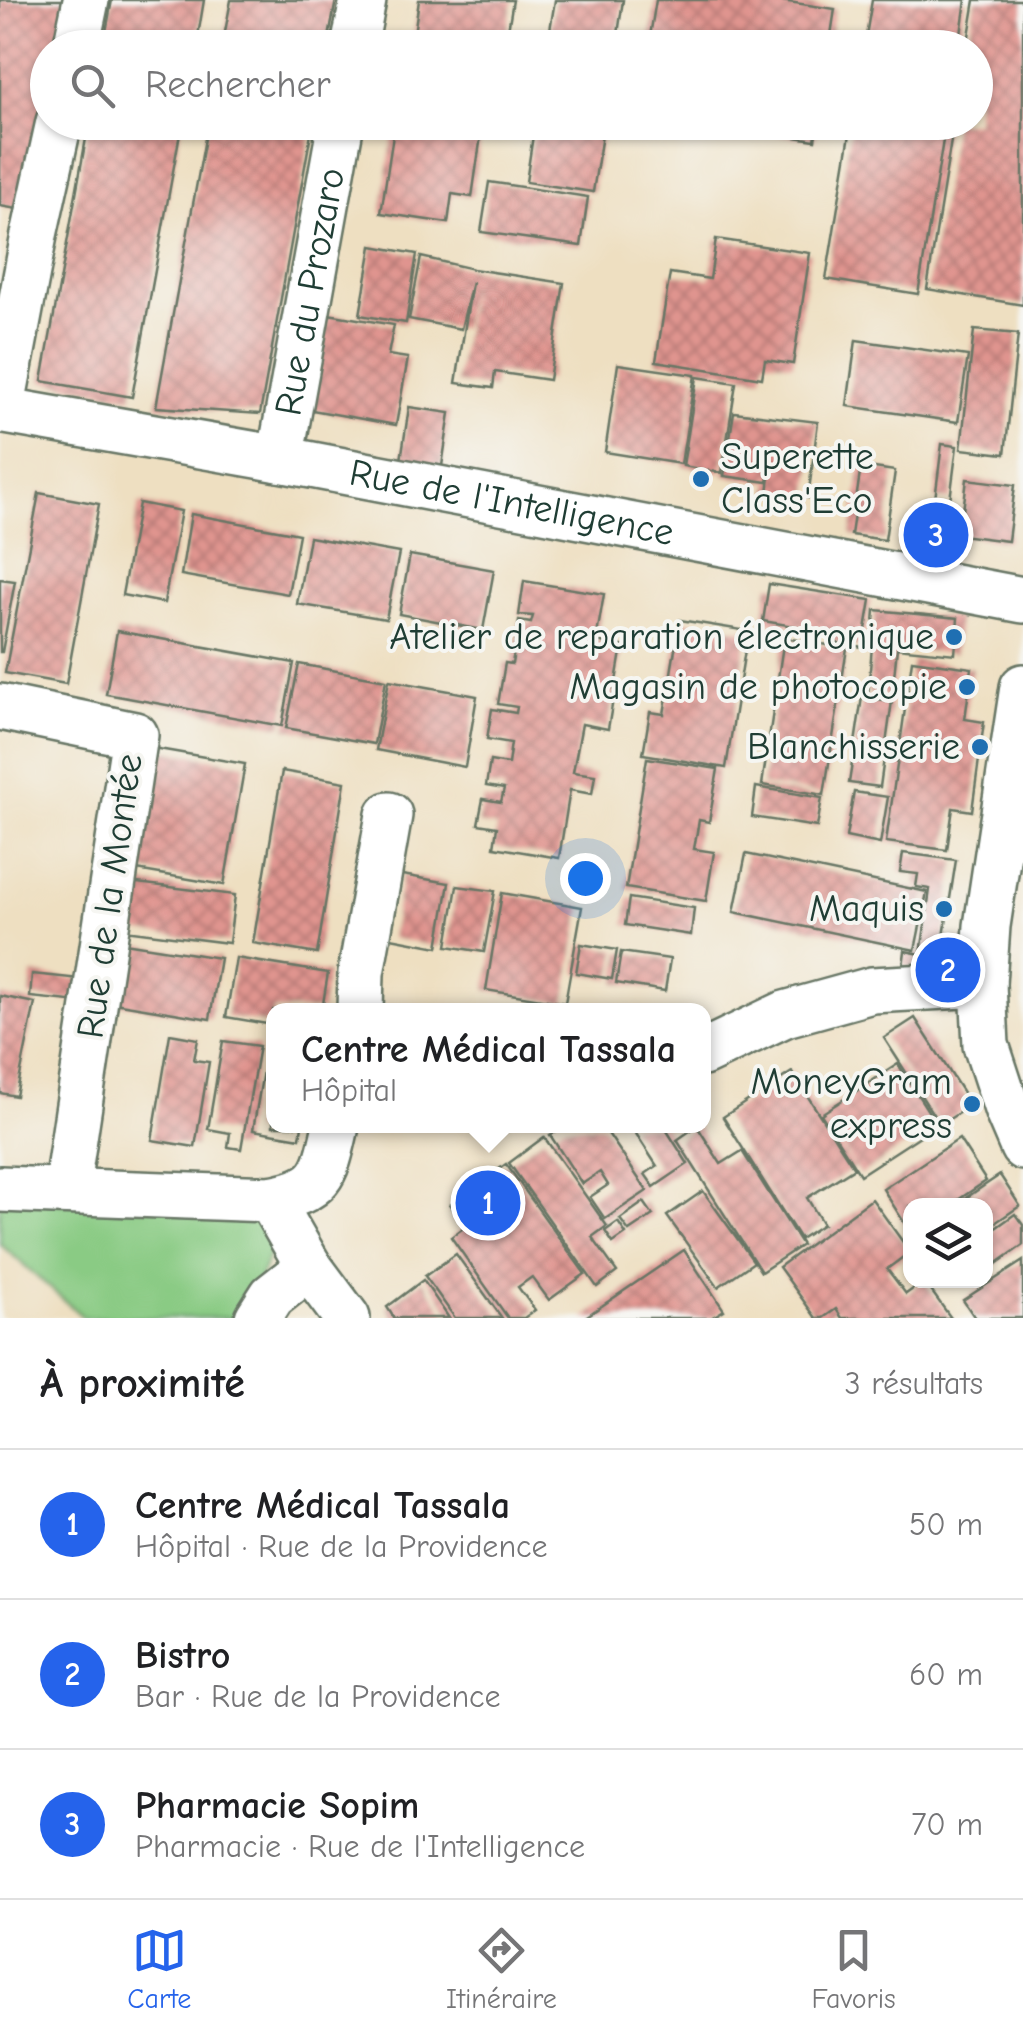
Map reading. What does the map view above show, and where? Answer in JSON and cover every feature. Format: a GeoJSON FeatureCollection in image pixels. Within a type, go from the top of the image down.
{"type":"FeatureCollection","features":[{"type":"Feature","properties":{"kind":"street"},"geometry":{"type":"LineString","coordinates":[[80,30],[86,0]]}},
{"type":"Feature","properties":{"kind":"street"},"geometry":{"type":"LineString","coordinates":[[357,30],[363,0]]}},
{"type":"Feature","properties":{"kind":"street"},"geometry":{"type":"LineString","coordinates":[[0,410],[55,140]]}},
{"type":"Feature","properties":{"kind":"street","name":"Rue du Prozaro"},"geometry":{"type":"LineString","coordinates":[[280,459],[338,140]]}},
{"type":"Feature","properties":{"kind":"street","name":"Rue de l'Intelligence"},"geometry":{"type":"LineString","coordinates":[[0,410],[1023,600]]}},
{"type":"Feature","properties":{"kind":"street"},"geometry":{"type":"LineString","coordinates":[[1023,687],[986,926],[983,984],[1005,1043],[1008,1112],[1023,1148]]}},
{"type":"Feature","properties":{"kind":"street","name":"Rue de la Montée"},"geometry":{"type":"LineString","coordinates":[[0,708],[135,735],[66,1191]]}},
{"type":"Feature","properties":{"kind":"street"},"geometry":{"type":"LineString","coordinates":[[360,1003],[361,973],[389,815]]}},
{"type":"Feature","properties":{"kind":"street"},"geometry":{"type":"LineString","coordinates":[[711,1049],[785,1014],[872,990],[983,984]]}},
{"type":"Feature","properties":{"kind":"street"},"geometry":{"type":"LineString","coordinates":[[0,1189],[270,1200],[300,1194],[317,1180],[328,1162],[334,1133]]}},
{"type":"Feature","properties":{"kind":"street"},"geometry":{"type":"LineString","coordinates":[[270,1200],[309,1266],[348,1318]]}},
{"type":"Feature","properties":{"kind":"street"},"geometry":{"type":"LineString","coordinates":[[258,1318],[272,1296],[309,1266]]}},
{"type":"Feature","properties":{"kind":"green space"},"geometry":{"type":"Polygon","coordinates":[[[0,1199],[286,1213],[244,1318],[84,1318],[0,1244],[0,1199]]]}},
{"type":"Feature","properties":{"kind":"building"},"geometry":{"type":"Polygon","coordinates":[[[0,0],[86,0],[82,30],[30,30],[30,140],[50,140],[51,215],[0,206],[0,0]]]}},
{"type":"Feature","properties":{"kind":"building"},"geometry":{"type":"Polygon","coordinates":[[[112,0],[204,0],[199,30],[106,30],[112,0]]]}},
{"type":"Feature","properties":{"kind":"building"},"geometry":{"type":"Polygon","coordinates":[[[231,0],[336,0],[330,30],[225,30],[231,0]]]}},
{"type":"Feature","properties":{"kind":"building"},"geometry":{"type":"Polygon","coordinates":[[[419,0],[513,0],[508,30],[415,30],[419,0]]]}},
{"type":"Feature","properties":{"kind":"building"},"geometry":{"type":"Polygon","coordinates":[[[555,0],[623,0],[619,30],[550,30],[555,0]]]}},
{"type":"Feature","properties":{"kind":"building"},"geometry":{"type":"Polygon","coordinates":[[[656,0],[775,0],[835,9],[832,30],[651,30],[656,0]]]}},
{"type":"Feature","properties":{"kind":"building"},"geometry":{"type":"Polygon","coordinates":[[[872,0],[966,0],[962,30],[867,30],[872,0]]]}},
{"type":"Feature","properties":{"kind":"building"},"geometry":{"type":"Polygon","coordinates":[[[975,0],[1023,0],[1023,305],[927,289],[951,140],[993,140],[993,30],[970,30],[975,0]]]}},
{"type":"Feature","properties":{"kind":"building"},"geometry":{"type":"Polygon","coordinates":[[[86,140],[179,140],[132,397],[42,381],[86,140]]]}},
{"type":"Feature","properties":{"kind":"building"},"geometry":{"type":"Polygon","coordinates":[[[205,140],[310,140],[260,414],[156,407],[205,140]]]}},
{"type":"Feature","properties":{"kind":"building"},"geometry":{"type":"Polygon","coordinates":[[[392,140],[480,140],[472,197],[452,194],[448,223],[381,213],[392,140]]]}},
{"type":"Feature","properties":{"kind":"building"},"geometry":{"type":"Polygon","coordinates":[[[532,140],[601,140],[593,192],[526,182],[532,140]]]}},
{"type":"Feature","properties":{"kind":"building"},"geometry":{"type":"Polygon","coordinates":[[[849,140],[943,140],[918,294],[826,279],[849,140]]]}},
{"type":"Feature","properties":{"kind":"building"},"geometry":{"type":"Polygon","coordinates":[[[489,182],[588,197],[581,246],[481,232],[489,182]]]}},
{"type":"Feature","properties":{"kind":"building"},"geometry":{"type":"Polygon","coordinates":[[[716,239],[810,253],[793,364],[765,360],[762,378],[656,361],[670,273],[710,279],[716,239]]]}},
{"type":"Feature","properties":{"kind":"building"},"geometry":{"type":"Polygon","coordinates":[[[372,246],[417,254],[406,323],[360,315],[372,246]]]}},
{"type":"Feature","properties":{"kind":"building"},"geometry":{"type":"Polygon","coordinates":[[[421,257],[564,283],[549,380],[495,372],[493,388],[456,383],[472,282],[461,329],[409,319],[421,257]]]}},
{"type":"Feature","properties":{"kind":"building"},"geometry":{"type":"Polygon","coordinates":[[[328,314],[394,325],[388,355],[408,358],[396,425],[312,410],[328,314]]]}},
{"type":"Feature","properties":{"kind":"building"},"geometry":{"type":"Polygon","coordinates":[[[974,330],[1018,334],[1005,454],[961,449],[974,330]]]}},
{"type":"Feature","properties":{"kind":"building"},"geometry":{"type":"Polygon","coordinates":[[[856,340],[968,356],[958,422],[847,406],[856,340]]]}},
{"type":"Feature","properties":{"kind":"building"},"geometry":{"type":"Polygon","coordinates":[[[618,364],[695,375],[681,464],[605,452],[618,364]]]}},
{"type":"Feature","properties":{"kind":"building"},"geometry":{"type":"Polygon","coordinates":[[[697,377],[736,383],[722,473],[683,466],[697,377]]]}},
{"type":"Feature","properties":{"kind":"building"},"geometry":{"type":"Polygon","coordinates":[[[409,407],[450,413],[442,466],[401,460],[409,407]]]}},
{"type":"Feature","properties":{"kind":"building"},"geometry":{"type":"Polygon","coordinates":[[[734,412],[818,422],[808,498],[768,493],[771,469],[768,482],[724,476],[734,412]]]}},
{"type":"Feature","properties":{"kind":"building"},"geometry":{"type":"Polygon","coordinates":[[[942,444],[957,446],[950,500],[935,499],[942,444]]]}},
{"type":"Feature","properties":{"kind":"building"},"geometry":{"type":"Polygon","coordinates":[[[861,466],[895,471],[885,540],[851,535],[861,466]]]}},
{"type":"Feature","properties":{"kind":"building"},"geometry":{"type":"Polygon","coordinates":[[[967,479],[1015,485],[1008,541],[960,535],[967,479]]]}},
{"type":"Feature","properties":{"kind":"building"},"geometry":{"type":"Polygon","coordinates":[[[39,493],[99,504],[66,684],[5,673],[39,493]]]}},
{"type":"Feature","properties":{"kind":"building"},"geometry":{"type":"Polygon","coordinates":[[[139,503],[181,511],[164,603],[122,595],[139,503]]]}},
{"type":"Feature","properties":{"kind":"building"},"geometry":{"type":"Polygon","coordinates":[[[191,514],[299,534],[288,594],[181,575],[191,514]]]}},
{"type":"Feature","properties":{"kind":"building"},"geometry":{"type":"Polygon","coordinates":[[[922,526],[953,532],[949,550],[919,545],[922,526]]]}},
{"type":"Feature","properties":{"kind":"building"},"geometry":{"type":"Polygon","coordinates":[[[309,537],[399,553],[386,619],[297,604],[309,537]]]}},
{"type":"Feature","properties":{"kind":"building"},"geometry":{"type":"Polygon","coordinates":[[[410,555],[494,570],[483,630],[399,614],[410,555]]]}},
{"type":"Feature","properties":{"kind":"building"},"geometry":{"type":"Polygon","coordinates":[[[0,579],[15,581],[2,652],[0,652],[0,579]]]}},
{"type":"Feature","properties":{"kind":"building"},"geometry":{"type":"Polygon","coordinates":[[[524,581],[604,594],[596,641],[622,646],[608,729],[582,724],[573,772],[595,775],[592,794],[570,790],[559,858],[494,847],[497,827],[478,824],[483,799],[501,802],[504,789],[486,786],[490,761],[508,764],[511,743],[487,739],[492,709],[516,713],[517,707],[498,704],[505,663],[512,664],[519,621],[531,623],[533,616],[519,615],[524,581]]]}},
{"type":"Feature","properties":{"kind":"building"},"geometry":{"type":"Polygon","coordinates":[[[769,584],[871,600],[863,647],[830,642],[831,632],[763,621],[769,584]]]}},
{"type":"Feature","properties":{"kind":"building"},"geometry":{"type":"Polygon","coordinates":[[[875,610],[958,618],[955,654],[897,648],[892,696],[868,694],[875,610]]]}},
{"type":"Feature","properties":{"kind":"building"},"geometry":{"type":"Polygon","coordinates":[[[680,620],[748,631],[726,768],[643,754],[650,712],[664,714],[680,620]]]}},
{"type":"Feature","properties":{"kind":"building"},"geometry":{"type":"Polygon","coordinates":[[[117,631],[294,663],[282,726],[106,694],[117,631]]]}},
{"type":"Feature","properties":{"kind":"building"},"geometry":{"type":"Polygon","coordinates":[[[784,638],[847,648],[824,795],[762,785],[784,638]]]}},
{"type":"Feature","properties":{"kind":"building"},"geometry":{"type":"Polygon","coordinates":[[[912,660],[972,668],[965,719],[984,722],[972,811],[953,808],[947,850],[886,842],[912,660]]]}},
{"type":"Feature","properties":{"kind":"building"},"geometry":{"type":"Polygon","coordinates":[[[299,664],[386,680],[374,744],[286,728],[299,664]]]}},
{"type":"Feature","properties":{"kind":"building"},"geometry":{"type":"Polygon","coordinates":[[[389,680],[477,696],[465,767],[376,750],[389,680]]]}},
{"type":"Feature","properties":{"kind":"building"},"geometry":{"type":"Polygon","coordinates":[[[862,697],[892,701],[880,787],[849,783],[862,697]]]}},
{"type":"Feature","properties":{"kind":"building"},"geometry":{"type":"Polygon","coordinates":[[[153,748],[245,764],[224,885],[131,869],[153,748]]]}},
{"type":"Feature","properties":{"kind":"building"},"geometry":{"type":"Polygon","coordinates":[[[647,758],[718,769],[709,822],[699,820],[694,849],[714,852],[706,901],[626,888],[647,758]]]}},
{"type":"Feature","properties":{"kind":"building"},"geometry":{"type":"Polygon","coordinates":[[[282,771],[345,782],[317,954],[253,943],[282,771]]]}},
{"type":"Feature","properties":{"kind":"building"},"geometry":{"type":"Polygon","coordinates":[[[756,787],[822,798],[817,827],[752,817],[756,787]]]}},
{"type":"Feature","properties":{"kind":"building"},"geometry":{"type":"Polygon","coordinates":[[[854,792],[888,797],[880,844],[846,837],[854,792]]]}},
{"type":"Feature","properties":{"kind":"building"},"geometry":{"type":"Polygon","coordinates":[[[903,853],[956,860],[943,943],[955,946],[951,974],[903,966],[905,951],[921,954],[930,889],[916,887],[918,874],[900,872],[903,853]]]}},
{"type":"Feature","properties":{"kind":"building"},"geometry":{"type":"Polygon","coordinates":[[[746,854],[927,892],[915,950],[734,912],[746,854]]]}},
{"type":"Feature","properties":{"kind":"building"},"geometry":{"type":"Polygon","coordinates":[[[402,875],[449,883],[438,947],[391,938],[402,875]]]}},
{"type":"Feature","properties":{"kind":"building"},"geometry":{"type":"Polygon","coordinates":[[[129,882],[235,895],[229,943],[124,930],[129,882]]]}},
{"type":"Feature","properties":{"kind":"building"},"geometry":{"type":"Polygon","coordinates":[[[457,886],[495,891],[484,952],[447,946],[457,886]]]}},
{"type":"Feature","properties":{"kind":"building"},"geometry":{"type":"Polygon","coordinates":[[[502,893],[582,907],[565,1003],[486,990],[502,893]]]}},
{"type":"Feature","properties":{"kind":"building"},"geometry":{"type":"Polygon","coordinates":[[[629,898],[694,908],[691,935],[625,925],[629,898]]]}},
{"type":"Feature","properties":{"kind":"building"},"geometry":{"type":"Polygon","coordinates":[[[118,942],[220,958],[210,1019],[108,1002],[118,942]]]}},
{"type":"Feature","properties":{"kind":"building"},"geometry":{"type":"Polygon","coordinates":[[[581,944],[617,950],[612,979],[576,973],[581,944]]]}},
{"type":"Feature","properties":{"kind":"building"},"geometry":{"type":"Polygon","coordinates":[[[621,952],[670,959],[665,991],[616,983],[621,952]]]}},
{"type":"Feature","properties":{"kind":"building"},"geometry":{"type":"Polygon","coordinates":[[[236,958],[328,973],[323,1003],[266,1003],[266,1024],[226,1017],[236,958]]]}},
{"type":"Feature","properties":{"kind":"building"},"geometry":{"type":"Polygon","coordinates":[[[32,974],[81,979],[79,1002],[30,997],[32,974]]]}},
{"type":"Feature","properties":{"kind":"building"},"geometry":{"type":"Polygon","coordinates":[[[0,996],[35,1003],[16,1096],[0,1093],[0,996]]]}},
{"type":"Feature","properties":{"kind":"building"},"geometry":{"type":"Polygon","coordinates":[[[915,1018],[971,1105],[940,1125],[884,1038],[915,1018]]]}},
{"type":"Feature","properties":{"kind":"building"},"geometry":{"type":"Polygon","coordinates":[[[170,1034],[198,1039],[194,1060],[209,1062],[195,1147],[152,1140],[170,1034]]]}},
{"type":"Feature","properties":{"kind":"building"},"geometry":{"type":"Polygon","coordinates":[[[223,1041],[259,1046],[241,1149],[228,1147],[230,1133],[208,1129],[223,1041]]]}},
{"type":"Feature","properties":{"kind":"building"},"geometry":{"type":"Polygon","coordinates":[[[266,1054],[266,1132],[253,1130],[266,1054]]]}},
{"type":"Feature","properties":{"kind":"building"},"geometry":{"type":"Polygon","coordinates":[[[898,1064],[937,1125],[860,1175],[821,1114],[898,1064]]]}},
{"type":"Feature","properties":{"kind":"building"},"geometry":{"type":"Polygon","coordinates":[[[792,1072],[854,1168],[807,1198],[823,1224],[800,1239],[723,1117],[792,1072]]]}},
{"type":"Feature","properties":{"kind":"building"},"geometry":{"type":"Polygon","coordinates":[[[271,1133],[301,1133],[300,1138],[271,1133]]]}},
{"type":"Feature","properties":{"kind":"building"},"geometry":{"type":"Polygon","coordinates":[[[608,1133],[647,1191],[605,1219],[590,1197],[608,1185],[600,1172],[582,1184],[550,1135],[608,1133]]]}},
{"type":"Feature","properties":{"kind":"building"},"geometry":{"type":"Polygon","coordinates":[[[636,1133],[668,1133],[688,1164],[654,1187],[645,1174],[657,1166],[636,1133]]]}},
{"type":"Feature","properties":{"kind":"building"},"geometry":{"type":"Polygon","coordinates":[[[687,1133],[701,1133],[721,1164],[742,1151],[802,1245],[761,1272],[677,1140],[687,1133]]]}},
{"type":"Feature","properties":{"kind":"building"},"geometry":{"type":"Polygon","coordinates":[[[544,1137],[607,1226],[592,1237],[617,1272],[597,1287],[509,1163],[544,1137]]]}},
{"type":"Feature","properties":{"kind":"building"},"geometry":{"type":"Polygon","coordinates":[[[959,1139],[986,1181],[961,1198],[903,1198],[903,1221],[883,1189],[959,1139]]]}},
{"type":"Feature","properties":{"kind":"building"},"geometry":{"type":"Polygon","coordinates":[[[506,1164],[585,1274],[549,1300],[532,1277],[518,1287],[535,1310],[524,1318],[508,1318],[451,1237],[466,1226],[450,1205],[506,1164]]]}},
{"type":"Feature","properties":{"kind":"building"},"geometry":{"type":"Polygon","coordinates":[[[1000,1175],[1020,1206],[993,1224],[993,1198],[966,1198],[1000,1175]]]}},
{"type":"Feature","properties":{"kind":"building"},"geometry":{"type":"Polygon","coordinates":[[[703,1191],[754,1262],[718,1287],[667,1216],[703,1191]]]}},
{"type":"Feature","properties":{"kind":"building"},"geometry":{"type":"Polygon","coordinates":[[[872,1199],[903,1242],[903,1257],[887,1269],[906,1294],[914,1288],[929,1288],[951,1318],[842,1318],[836,1309],[816,1318],[779,1267],[872,1199]]]}},
{"type":"Feature","properties":{"kind":"building"},"geometry":{"type":"Polygon","coordinates":[[[644,1202],[653,1215],[629,1231],[620,1219],[644,1202]]]}},
{"type":"Feature","properties":{"kind":"building"},"geometry":{"type":"Polygon","coordinates":[[[1015,1214],[1023,1225],[1023,1245],[993,1266],[993,1230],[1015,1214]]]}},
{"type":"Feature","properties":{"kind":"building"},"geometry":{"type":"Polygon","coordinates":[[[618,1222],[626,1234],[613,1243],[605,1231],[618,1222]]]}},
{"type":"Feature","properties":{"kind":"building"},"geometry":{"type":"Polygon","coordinates":[[[684,1250],[724,1310],[711,1318],[584,1318],[684,1250]]]}},
{"type":"Feature","properties":{"kind":"building"},"geometry":{"type":"Polygon","coordinates":[[[456,1254],[502,1318],[455,1318],[425,1276],[456,1254]]]}},
{"type":"Feature","properties":{"kind":"building"},"geometry":{"type":"Polygon","coordinates":[[[1023,1261],[1023,1318],[975,1318],[963,1300],[981,1288],[993,1288],[993,1280],[1023,1261]]]}},
{"type":"Feature","properties":{"kind":"building"},"geometry":{"type":"Polygon","coordinates":[[[423,1280],[449,1318],[394,1318],[387,1307],[423,1280]]]}},
{"type":"Feature","properties":{"kind":"place","name":"Superette Class'Eco"},"geometry":{"type":"Point","coordinates":[701,479]}},
{"type":"Feature","properties":{"kind":"place","name":"Pharmacie Sopim"},"geometry":{"type":"Point","coordinates":[936,535]}},
{"type":"Feature","properties":{"kind":"place","name":"Atelier de reparation électronique"},"geometry":{"type":"Point","coordinates":[954,637]}},
{"type":"Feature","properties":{"kind":"place","name":"Magasin de photocopie"},"geometry":{"type":"Point","coordinates":[967,687]}},
{"type":"Feature","properties":{"kind":"place","name":"Blanchisserie"},"geometry":{"type":"Point","coordinates":[980,747]}},
{"type":"Feature","properties":{"kind":"place","name":"Maquis"},"geometry":{"type":"Point","coordinates":[944,909]}},
{"type":"Feature","properties":{"kind":"place","name":"Bistro"},"geometry":{"type":"Point","coordinates":[948,970]}},
{"type":"Feature","properties":{"kind":"place","name":"MoneyGram express"},"geometry":{"type":"Point","coordinates":[972,1104]}},
{"type":"Feature","properties":{"kind":"place","name":"Centre Médical Tassala"},"geometry":{"type":"Point","coordinates":[488,1203]}}]}
